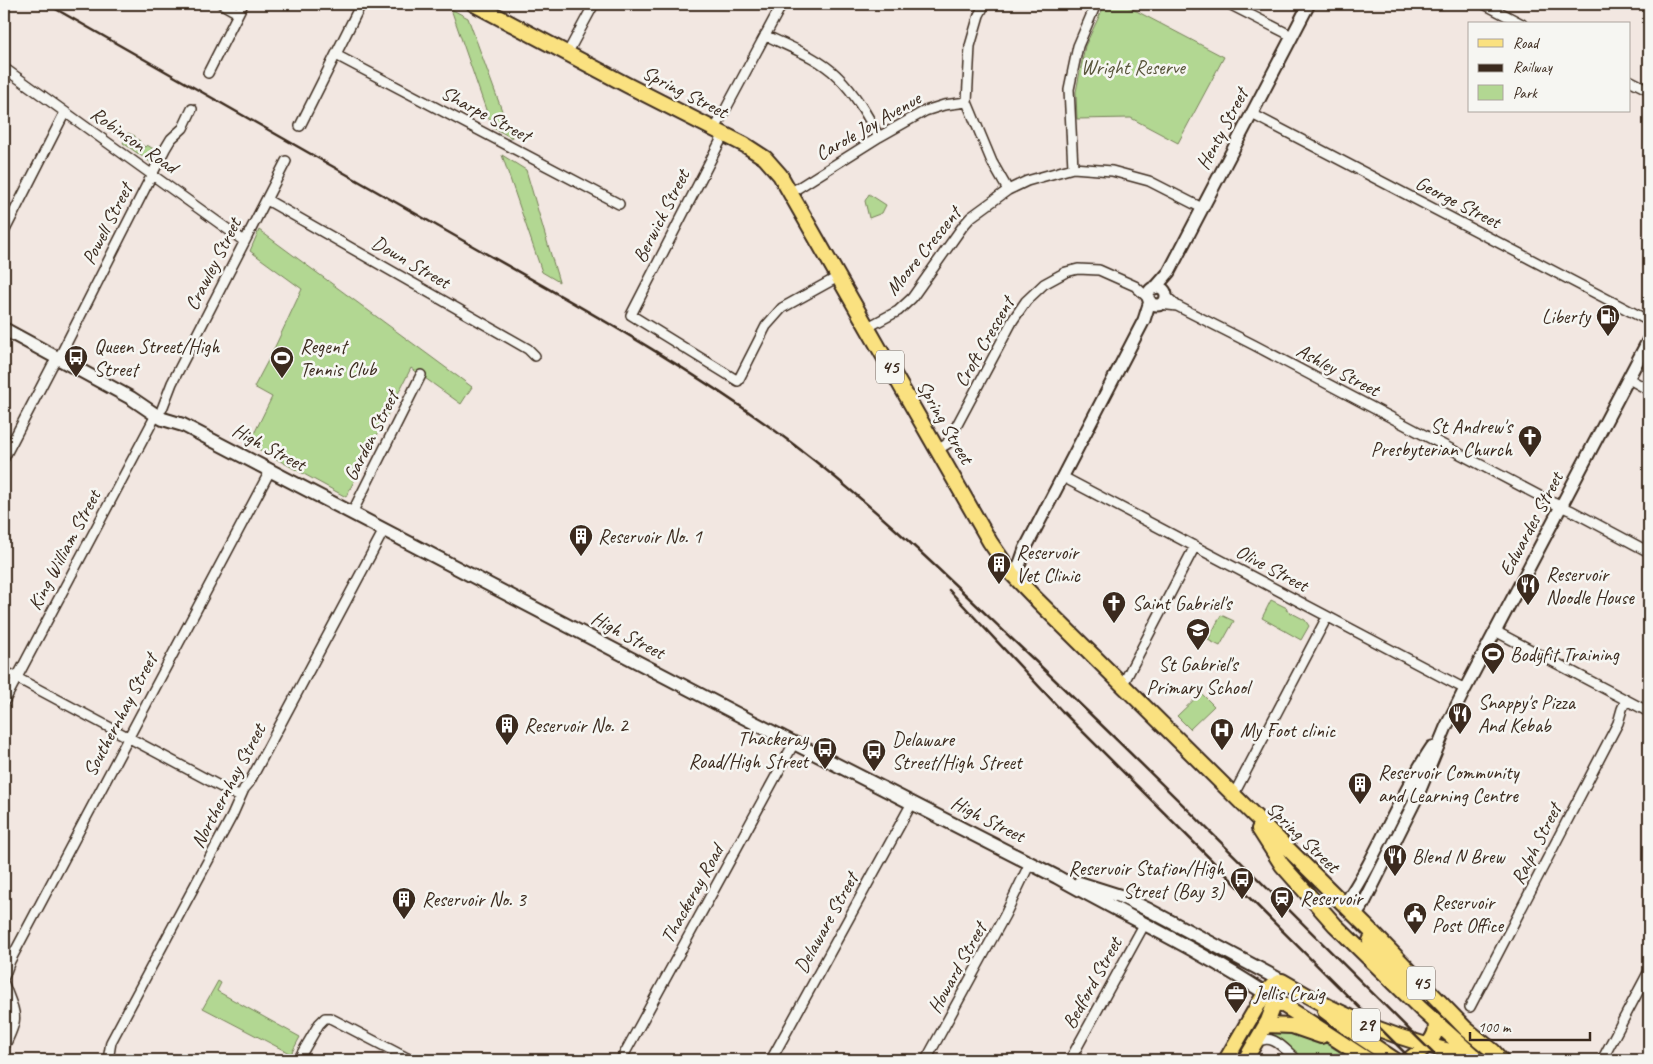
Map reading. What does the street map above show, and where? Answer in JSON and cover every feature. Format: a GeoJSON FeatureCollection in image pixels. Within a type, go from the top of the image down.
{"type":"FeatureCollection","features":[{"type":"Feature","properties":{"kind":"main road","name":"Spring Street"},"geometry":{"type":"LineString","coordinates":[[474,4],[719,131],[765,158],[780,174],[866,328],[990,542],[1009,570],[1122,686],[1248,810],[1278,849],[1299,886],[1339,929],[1421,1009],[1476,1059]]}},
{"type":"Feature","properties":{"kind":"main road","name":"High Street"},"geometry":{"type":"LineString","coordinates":[[4,329],[158,410],[163,419],[183,424],[794,743],[1032,864],[1117,902],[1149,910],[1283,981],[1309,997],[1368,1026],[1426,1046],[1476,1059],[1491,1060]]}},
{"type":"Feature","properties":{"kind":"main road","name":"Spring Street"},"geometry":{"type":"LineString","coordinates":[[1278,849],[1344,905],[1469,1031],[1501,1060]]}},
{"type":"Feature","properties":{"kind":"main road","name":"High Street"},"geometry":{"type":"LineString","coordinates":[[1117,902],[1145,923],[1270,997],[1368,1060]]}},
{"type":"Feature","properties":{"kind":"main road"},"geometry":{"type":"LineString","coordinates":[[1339,929],[1344,905]]}},
{"type":"Feature","properties":{"kind":"main road"},"geometry":{"type":"LineString","coordinates":[[1339,929],[1355,916]]}},
{"type":"Feature","properties":{"kind":"main road"},"geometry":{"type":"LineString","coordinates":[[1374,934],[1370,941],[1371,946],[1403,979],[1421,1009]]}},
{"type":"Feature","properties":{"kind":"main road"},"geometry":{"type":"LineString","coordinates":[[1245,1060],[1266,1025],[1272,986],[1283,981]]}},
{"type":"Feature","properties":{"kind":"main road"},"geometry":{"type":"LineString","coordinates":[[1226,1060],[1270,997]]}},
{"type":"Feature","properties":{"kind":"main road","name":"High Street"},"geometry":{"type":"LineString","coordinates":[[1309,997],[1340,1023],[1395,1060]]}},
{"type":"Feature","properties":{"kind":"main road"},"geometry":{"type":"LineString","coordinates":[[1408,1060],[1426,1046],[1434,1035],[1435,1022]]}},
{"type":"Feature","properties":{"kind":"main road"},"geometry":{"type":"LineString","coordinates":[[1266,1025],[1278,1024],[1295,1027],[1344,1045],[1360,1060]]}},
{"type":"Feature","properties":{"kind":"main road"},"geometry":{"type":"LineString","coordinates":[[1469,1031],[1476,1048],[1476,1059]]}},
{"type":"Feature","properties":{"kind":"street"},"geometry":{"type":"LineString","coordinates":[[222,4],[238,13]]}},
{"type":"Feature","properties":{"kind":"street"},"geometry":{"type":"LineString","coordinates":[[208,74],[243,4]]}},
{"type":"Feature","properties":{"kind":"street"},"geometry":{"type":"LineString","coordinates":[[300,126],[361,4]]}},
{"type":"Feature","properties":{"kind":"street"},"geometry":{"type":"LineString","coordinates":[[568,54],[594,4]]}},
{"type":"Feature","properties":{"kind":"street","name":"Berwick Street"},"geometry":{"type":"LineString","coordinates":[[782,4],[765,35],[631,315],[738,381],[766,326],[782,308],[838,277]]}},
{"type":"Feature","properties":{"kind":"street"},"geometry":{"type":"LineString","coordinates":[[985,4],[979,15],[970,46],[967,102],[992,162],[1008,190]]}},
{"type":"Feature","properties":{"kind":"street"},"geometry":{"type":"LineString","coordinates":[[1073,168],[1069,89],[1078,46],[1096,4]]}},
{"type":"Feature","properties":{"kind":"street"},"geometry":{"type":"LineString","coordinates":[[1230,4],[1292,36]]}},
{"type":"Feature","properties":{"kind":"street","name":"Henty Street"},"geometry":{"type":"LineString","coordinates":[[1157,297],[1309,4]]}},
{"type":"Feature","properties":{"kind":"street"},"geometry":{"type":"LineString","coordinates":[[1484,4],[1518,22]]}},
{"type":"Feature","properties":{"kind":"street"},"geometry":{"type":"LineString","coordinates":[[765,35],[815,60],[836,74],[856,97],[879,137]]}},
{"type":"Feature","properties":{"kind":"street","name":"Sharpe Street"},"geometry":{"type":"LineString","coordinates":[[336,55],[619,204]]}},
{"type":"Feature","properties":{"kind":"street","name":"Robinson Road"},"geometry":{"type":"LineString","coordinates":[[4,68],[244,240]]}},
{"type":"Feature","properties":{"kind":"street"},"geometry":{"type":"LineString","coordinates":[[1630,80],[1649,90]]}},
{"type":"Feature","properties":{"kind":"street","name":"Carole Joy Avenue"},"geometry":{"type":"LineString","coordinates":[[790,193],[879,137],[925,111],[944,105],[967,102]]}},
{"type":"Feature","properties":{"kind":"street","name":"Powell Street"},"geometry":{"type":"LineString","coordinates":[[4,458],[52,366],[62,352],[171,139],[182,128],[192,109]]}},
{"type":"Feature","properties":{"kind":"street"},"geometry":{"type":"LineString","coordinates":[[4,232],[65,112]]}},
{"type":"Feature","properties":{"kind":"street","name":"George Street"},"geometry":{"type":"LineString","coordinates":[[1252,114],[1649,321]]}},
{"type":"Feature","properties":{"kind":"street","name":"Crawley Street"},"geometry":{"type":"LineString","coordinates":[[158,410],[286,161]]}},
{"type":"Feature","properties":{"kind":"street","name":"Moore Crescent"},"geometry":{"type":"LineString","coordinates":[[866,328],[898,312],[912,298],[971,217],[1008,190],[1034,178],[1073,168],[1112,171],[1149,181],[1202,208]]}},
{"type":"Feature","properties":{"kind":"street","name":"Down Street"},"geometry":{"type":"LineString","coordinates":[[267,200],[528,349],[535,356]]}},
{"type":"Feature","properties":{"kind":"street","name":"Croft Crescent"},"geometry":{"type":"LineString","coordinates":[[937,450],[947,444],[1020,309],[1044,284],[1066,272],[1087,269],[1099,270],[1157,297]]}},
{"type":"Feature","properties":{"kind":"street"},"geometry":{"type":"LineString","coordinates":[[1009,570],[1014,560],[1025,548],[1157,297]]}},
{"type":"Feature","properties":{"kind":"street","name":"Ashley Street"},"geometry":{"type":"LineString","coordinates":[[1157,297],[1254,344],[1649,552]]}},
{"type":"Feature","properties":{"kind":"street","name":"Edwardes Street"},"geometry":{"type":"LineString","coordinates":[[1355,916],[1417,797],[1446,727],[1465,689],[1649,339]]}},
{"type":"Feature","properties":{"kind":"street","name":"Garden Street"},"geometry":{"type":"LineString","coordinates":[[352,513],[421,375]]}},
{"type":"Feature","properties":{"kind":"street"},"geometry":{"type":"LineString","coordinates":[[1629,379],[1649,390]]}},
{"type":"Feature","properties":{"kind":"street","name":"King William Street"},"geometry":{"type":"LineString","coordinates":[[4,702],[158,410]]}},
{"type":"Feature","properties":{"kind":"street","name":"Southernhay Street"},"geometry":{"type":"LineString","coordinates":[[4,977],[10,961],[270,471]]}},
{"type":"Feature","properties":{"kind":"street","name":"Olive Street"},"geometry":{"type":"LineString","coordinates":[[1063,477],[1465,689]]}},
{"type":"Feature","properties":{"kind":"street","name":"Northernhay Street"},"geometry":{"type":"LineString","coordinates":[[108,1060],[111,1042],[384,530]]}},
{"type":"Feature","properties":{"kind":"street"},"geometry":{"type":"LineString","coordinates":[[1122,686],[1195,546]]}},
{"type":"Feature","properties":{"kind":"street"},"geometry":{"type":"LineString","coordinates":[[1233,796],[1327,616]]}},
{"type":"Feature","properties":{"kind":"street"},"geometry":{"type":"LineString","coordinates":[[1495,631],[1649,712]]}},
{"type":"Feature","properties":{"kind":"street"},"geometry":{"type":"LineString","coordinates":[[4,671],[240,797]]}},
{"type":"Feature","properties":{"kind":"street","name":"Ralph Street"},"geometry":{"type":"LineString","coordinates":[[1470,1007],[1618,723],[1628,712],[1629,702]]}},
{"type":"Feature","properties":{"kind":"street","name":"Edwardes Street"},"geometry":{"type":"LineString","coordinates":[[1344,905],[1418,769],[1446,727]]}},
{"type":"Feature","properties":{"kind":"street","name":"Thackeray Road"},"geometry":{"type":"LineString","coordinates":[[620,1060],[794,743]]}},
{"type":"Feature","properties":{"kind":"street","name":"Delaware Street"},"geometry":{"type":"LineString","coordinates":[[771,1060],[912,803]]}},
{"type":"Feature","properties":{"kind":"street","name":"Howard Street"},"geometry":{"type":"LineString","coordinates":[[926,1060],[1017,892],[1023,887],[1032,864]]}},
{"type":"Feature","properties":{"kind":"street","name":"Bedford Street"},"geometry":{"type":"LineString","coordinates":[[1070,1060],[1145,923]]}},
{"type":"Feature","properties":{"kind":"street"},"geometry":{"type":"LineString","coordinates":[[1602,1060],[1649,971]]}},
{"type":"Feature","properties":{"kind":"street"},"geometry":{"type":"LineString","coordinates":[[4,984],[16,1020],[4,1047]]}},
{"type":"Feature","properties":{"kind":"street"},"geometry":{"type":"LineString","coordinates":[[298,1060],[319,1024],[325,1018],[330,1018],[411,1060]]}},
{"type":"Feature","properties":{"kind":"street"},"geometry":{"type":"LineString","coordinates":[[1255,1043],[1263,1039],[1269,1039],[1277,1043],[1297,1060]]}},
{"type":"Feature","properties":{"kind":"green space","name":"Wright Reserve"},"geometry":{"type":"Polygon","coordinates":[[[1105,4],[1123,4],[1224,57],[1178,143],[1131,118],[1077,119],[1076,92],[1085,46],[1105,4]]]}},
{"type":"Feature","properties":{"kind":"green space"},"geometry":{"type":"Polygon","coordinates":[[[451,9],[468,18],[512,138],[492,127],[451,9]]]}},
{"type":"Feature","properties":{"kind":"green space"},"geometry":{"type":"Polygon","coordinates":[[[128,133],[135,136],[140,141],[139,143],[145,147],[147,145],[160,153],[156,161],[150,162],[123,143],[128,133]]]}},
{"type":"Feature","properties":{"kind":"green space"},"geometry":{"type":"Polygon","coordinates":[[[502,155],[526,170],[559,282],[542,272],[502,155]]]}},
{"type":"Feature","properties":{"kind":"green space"},"geometry":{"type":"Polygon","coordinates":[[[869,194],[886,205],[882,213],[869,218],[865,201],[869,194]]]}},
{"type":"Feature","properties":{"kind":"green space"},"geometry":{"type":"Polygon","coordinates":[[[259,230],[472,387],[461,404],[411,368],[346,497],[249,444],[272,397],[254,387],[302,289],[250,251],[259,230]]]}},
{"type":"Feature","properties":{"kind":"green space"},"geometry":{"type":"Polygon","coordinates":[[[1271,600],[1305,620],[1309,626],[1301,640],[1262,618],[1271,600]]]}},
{"type":"Feature","properties":{"kind":"green space"},"geometry":{"type":"Polygon","coordinates":[[[1221,615],[1234,621],[1220,646],[1208,640],[1221,615]]]}},
{"type":"Feature","properties":{"kind":"green space"},"geometry":{"type":"Polygon","coordinates":[[[1201,693],[1214,706],[1190,729],[1177,716],[1201,693]]]}},
{"type":"Feature","properties":{"kind":"green space"},"geometry":{"type":"Polygon","coordinates":[[[218,981],[221,983],[217,991],[300,1037],[291,1054],[203,1008],[218,981]]]}},
{"type":"Feature","properties":{"kind":"green space"},"geometry":{"type":"Polygon","coordinates":[[[1271,1028],[1319,1039],[1352,1060],[1304,1060],[1274,1037],[1267,1034],[1271,1028]]]}},
{"type":"Feature","properties":{"kind":"railway"},"geometry":{"type":"LineString","coordinates":[[47,4],[631,337],[714,388],[793,444],[905,538],[1120,742],[1440,1060]]}},
{"type":"Feature","properties":{"kind":"railway"},"geometry":{"type":"LineString","coordinates":[[949,590],[1062,711],[1412,1060]]}},
{"type":"Feature","properties":{"kind":"place","name":"Liberty"},"geometry":{"type":"Point","coordinates":[1608,337]}},
{"type":"Feature","properties":{"kind":"place","name":"Queen Street/High Street"},"geometry":{"type":"Point","coordinates":[76,378]}},
{"type":"Feature","properties":{"kind":"place","name":"Regent Tennis Club"},"geometry":{"type":"Point","coordinates":[282,379]}},
{"type":"Feature","properties":{"kind":"place","name":"St Andrew's Presbyterian Church"},"geometry":{"type":"Point","coordinates":[1530,458]}},
{"type":"Feature","properties":{"kind":"place","name":"Reservoir No. 1"},"geometry":{"type":"Point","coordinates":[581,557]}},
{"type":"Feature","properties":{"kind":"place","name":"Reservoir Vet Clinic"},"geometry":{"type":"Point","coordinates":[999,585]}},
{"type":"Feature","properties":{"kind":"place","name":"Reservoir Noodle House"},"geometry":{"type":"Point","coordinates":[1528,606]}},
{"type":"Feature","properties":{"kind":"place","name":"Saint Gabriel's"},"geometry":{"type":"Point","coordinates":[1114,624]}},
{"type":"Feature","properties":{"kind":"place","name":"St Gabriel's Primary School"},"geometry":{"type":"Point","coordinates":[1198,651]}},
{"type":"Feature","properties":{"kind":"place","name":"Bodyfit Training"},"geometry":{"type":"Point","coordinates":[1493,675]}},
{"type":"Feature","properties":{"kind":"place","name":"Snappy's Pizza And Kebab"},"geometry":{"type":"Point","coordinates":[1460,735]}},
{"type":"Feature","properties":{"kind":"place","name":"Reservoir No. 2"},"geometry":{"type":"Point","coordinates":[507,746]}},
{"type":"Feature","properties":{"kind":"place","name":"My Foot clinic"},"geometry":{"type":"Point","coordinates":[1222,751]}},
{"type":"Feature","properties":{"kind":"place","name":"Thackeray Road/High Street"},"geometry":{"type":"Point","coordinates":[825,770]}},
{"type":"Feature","properties":{"kind":"place","name":"Delaware Street/High Street"},"geometry":{"type":"Point","coordinates":[874,772]}},
{"type":"Feature","properties":{"kind":"place","name":"Reservoir Community and Learning Centre"},"geometry":{"type":"Point","coordinates":[1360,805]}},
{"type":"Feature","properties":{"kind":"place","name":"Blend N Brew"},"geometry":{"type":"Point","coordinates":[1395,877]}},
{"type":"Feature","properties":{"kind":"place","name":"Reservoir Station/High Street (Bay 3)"},"geometry":{"type":"Point","coordinates":[1242,900]}},
{"type":"Feature","properties":{"kind":"place","name":"Reservoir"},"geometry":{"type":"Point","coordinates":[1282,919]}},
{"type":"Feature","properties":{"kind":"place","name":"Reservoir No. 3"},"geometry":{"type":"Point","coordinates":[404,920]}},
{"type":"Feature","properties":{"kind":"place","name":"Reservoir Post Office"},"geometry":{"type":"Point","coordinates":[1415,935]}},
{"type":"Feature","properties":{"kind":"place","name":"Jellis Craig"},"geometry":{"type":"Point","coordinates":[1236,1014]}}]}
